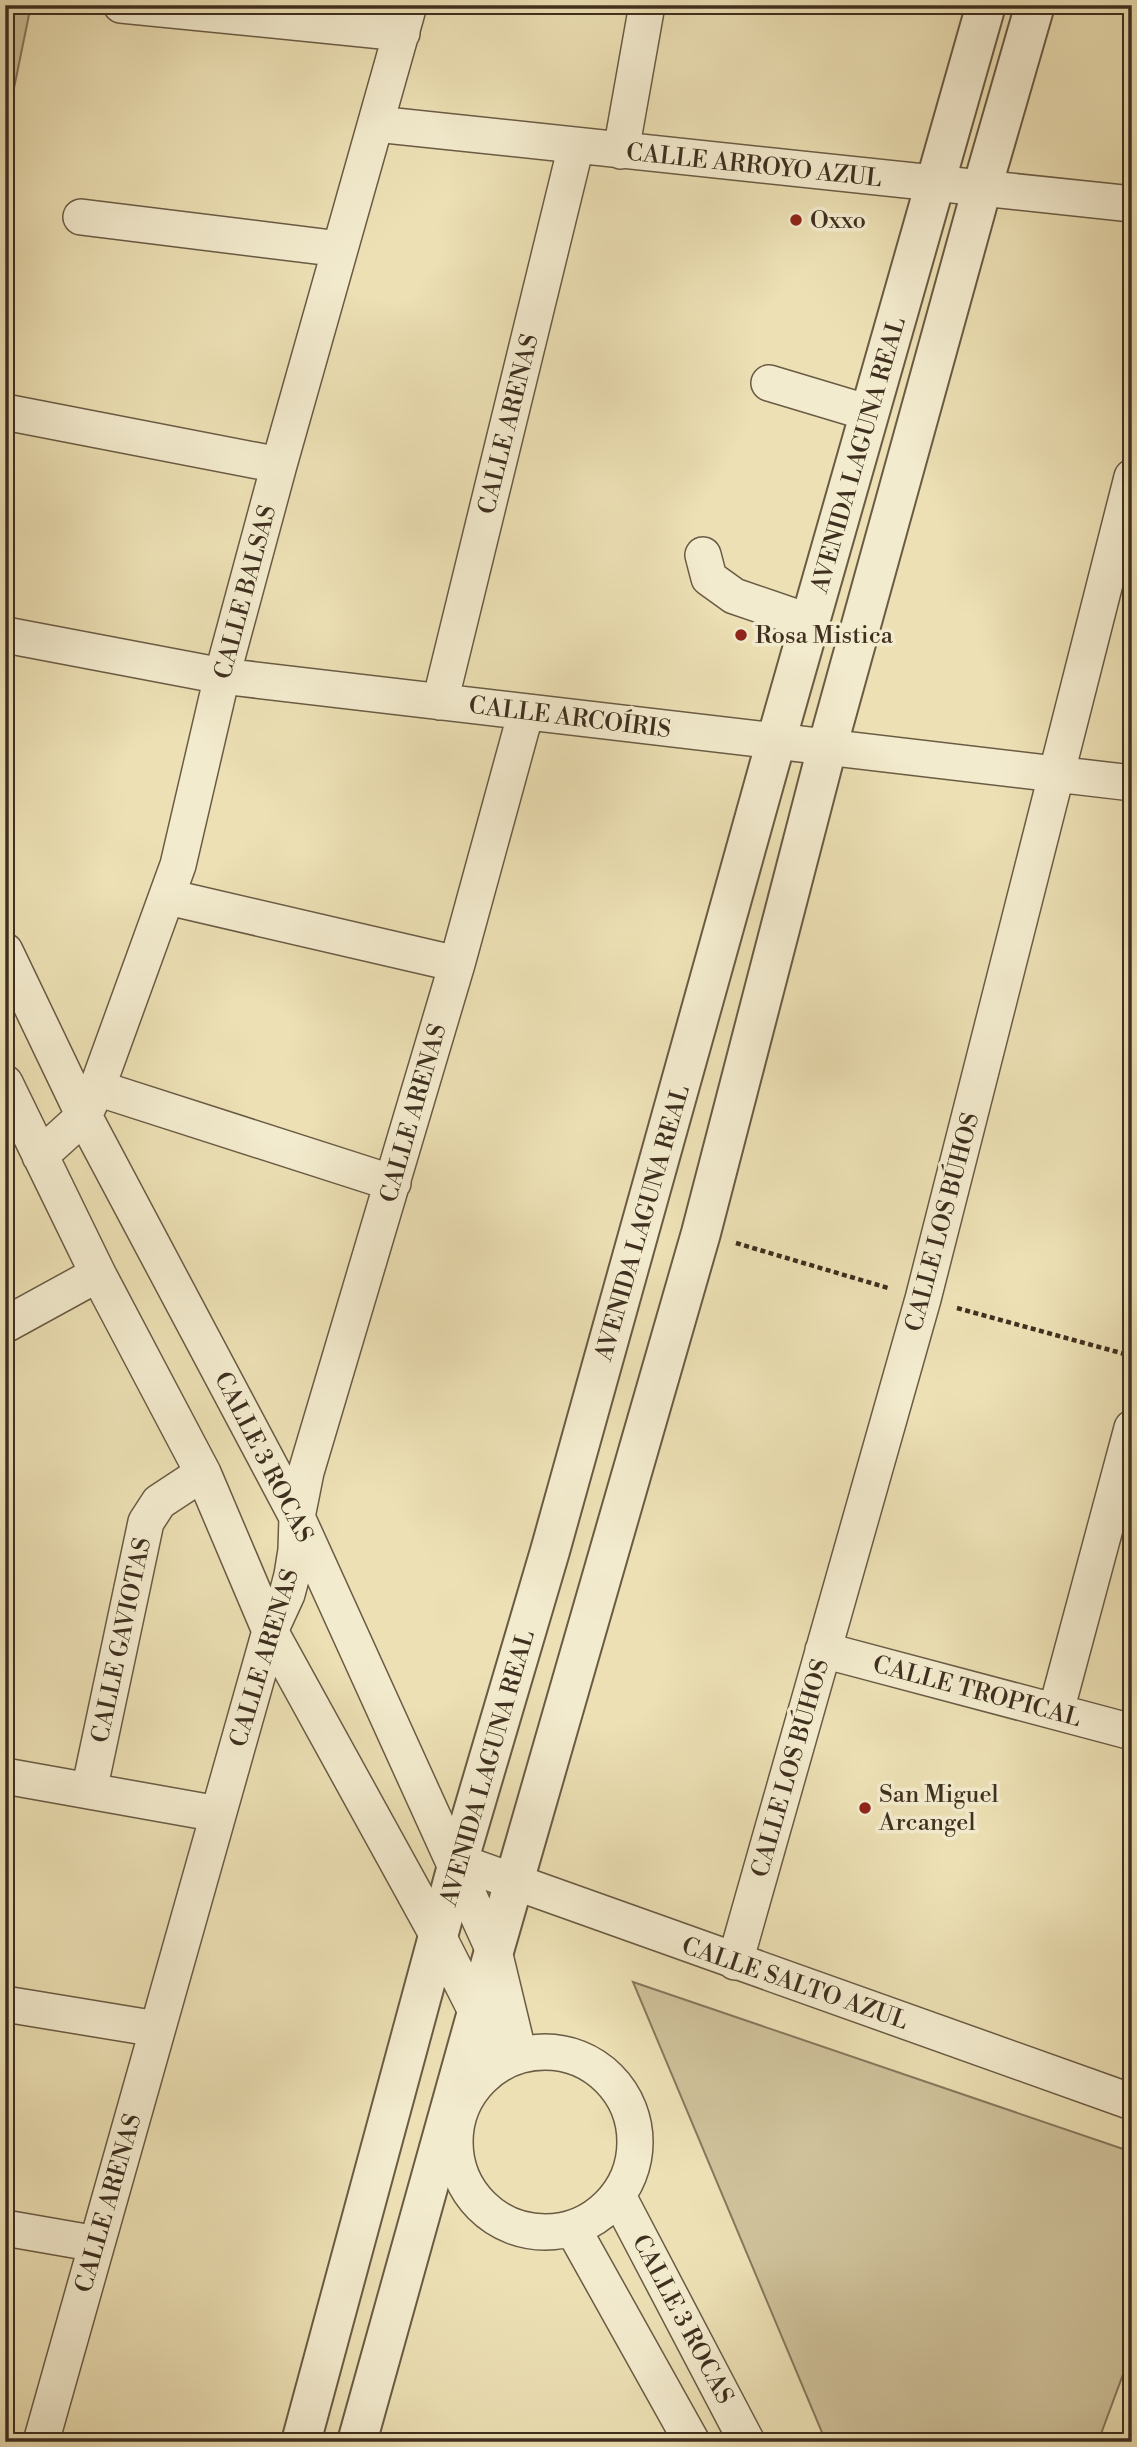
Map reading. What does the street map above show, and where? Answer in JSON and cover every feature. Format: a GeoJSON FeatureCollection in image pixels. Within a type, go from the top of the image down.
{"type":"FeatureCollection","features":[{"type":"Feature","properties":{"kind":"street"},"geometry":{"type":"LineString","coordinates":[[121,5],[406,19]]}},
{"type":"Feature","properties":{"kind":"street"},"geometry":{"type":"LineString","coordinates":[[621,151],[647,5]]}},
{"type":"Feature","properties":{"kind":"street","name":"AVENIDA LAGUNA REAL"},"geometry":{"type":"LineString","coordinates":[[301,2442],[458,1864],[550,1551],[776,741],[986,5]]}},
{"type":"Feature","properties":{"kind":"street","name":"AVENIDA LAGUNA REAL"},"geometry":{"type":"LineString","coordinates":[[358,2442],[494,1951],[701,1233],[827,748],[1035,5]]}},
{"type":"Feature","properties":{"kind":"street","name":"CALLE BALSAS"},"geometry":{"type":"LineString","coordinates":[[40,1156],[91,1102],[168,897],[222,676],[279,465],[406,19]]}},
{"type":"Feature","properties":{"kind":"street","name":"CALLE ARROYO AZUL"},"geometry":{"type":"LineString","coordinates":[[376,124],[1132,205]]}},
{"type":"Feature","properties":{"kind":"street","name":"CALLE ARENAS"},"geometry":{"type":"LineString","coordinates":[[439,702],[576,146]]}},
{"type":"Feature","properties":{"kind":"street"},"geometry":{"type":"LineString","coordinates":[[81,217],[340,249]]}},
{"type":"Feature","properties":{"kind":"street"},"geometry":{"type":"LineString","coordinates":[[769,383],[869,413]]}},
{"type":"Feature","properties":{"kind":"street"},"geometry":{"type":"LineString","coordinates":[[5,412],[279,465]]}},
{"type":"Feature","properties":{"kind":"street","name":"CALLE LOS BÚHOS"},"geometry":{"type":"LineString","coordinates":[[735,1962],[923,1299],[1132,477]]}},
{"type":"Feature","properties":{"kind":"street"},"geometry":{"type":"LineString","coordinates":[[703,555],[709,578],[734,596],[810,622]]}},
{"type":"Feature","properties":{"kind":"street","name":"CALLE ARCOÍRIS"},"geometry":{"type":"LineString","coordinates":[[11,636],[222,676],[1132,783]]}},
{"type":"Feature","properties":{"kind":"street","name":"CALLE ARENAS"},"geometry":{"type":"LineString","coordinates":[[41,2442],[270,1631],[287,1594],[296,1550],[296,1517],[306,1472],[457,964],[526,712]]}},
{"type":"Feature","properties":{"kind":"street"},"geometry":{"type":"LineString","coordinates":[[168,897],[457,964]]}},
{"type":"Feature","properties":{"kind":"street","name":"CALLE 3 ROCAS"},"geometry":{"type":"LineString","coordinates":[[5,951],[91,1102],[296,1517],[458,1864],[494,1951],[519,2055]]}},
{"type":"Feature","properties":{"kind":"street"},"geometry":{"type":"LineString","coordinates":[[5,1083],[98,1274],[203,1473],[270,1631],[438,1936],[478,2015],[485,2074]]}},
{"type":"Feature","properties":{"kind":"street"},"geometry":{"type":"LineString","coordinates":[[91,1102],[393,1183]]}},
{"type":"Feature","properties":{"kind":"street"},"geometry":{"type":"LineString","coordinates":[[5,1325],[98,1274]]}},
{"type":"Feature","properties":{"kind":"street"},"geometry":{"type":"LineString","coordinates":[[1056,1712],[1132,1429]]}},
{"type":"Feature","properties":{"kind":"street","name":"CALLE GAVIOTAS"},"geometry":{"type":"LineString","coordinates":[[89,1791],[146,1522],[159,1502],[203,1473]]}},
{"type":"Feature","properties":{"kind":"street","name":"CALLE TROPICAL"},"geometry":{"type":"LineString","coordinates":[[823,1650],[1132,1732]]}},
{"type":"Feature","properties":{"kind":"street"},"geometry":{"type":"LineString","coordinates":[[5,1776],[218,1814]]}},
{"type":"Feature","properties":{"kind":"street","name":"CALLE SALTO AZUL"},"geometry":{"type":"LineString","coordinates":[[458,1864],[1132,2102]]}},
{"type":"Feature","properties":{"kind":"street"},"geometry":{"type":"LineString","coordinates":[[5,2004],[158,2029]]}},
{"type":"Feature","properties":{"kind":"street"},"geometry":{"type":"LineString","coordinates":[[547,2051],[575,2057],[600,2070],[620,2090],[632,2115],[636,2144],[632,2171],[618,2196],[606,2210],[573,2229],[545,2233],[518,2228],[493,2216],[473,2197],[460,2173],[454,2147],[457,2119],[468,2094],[485,2074],[519,2055],[547,2051]]}},
{"type":"Feature","properties":{"kind":"street","name":"CALLE 3 ROCAS"},"geometry":{"type":"LineString","coordinates":[[618,2196],[747,2442]]}},
{"type":"Feature","properties":{"kind":"street"},"geometry":{"type":"LineString","coordinates":[[5,2228],[97,2244]]}},
{"type":"Feature","properties":{"kind":"street","name":"CALLE 3 ROCAS"},"geometry":{"type":"LineString","coordinates":[[573,2229],[692,2442]]}},
{"type":"Feature","properties":{"kind":"shaded area"},"geometry":{"type":"Polygon","coordinates":[[[5,5],[31,5],[5,132],[5,5]]]}},
{"type":"Feature","properties":{"kind":"shaded area"},"geometry":{"type":"Polygon","coordinates":[[[633,1982],[1132,2152],[1132,2350],[1098,2442],[826,2442],[633,1982]]]}},
{"type":"Feature","properties":{"kind":"place","name":"Oxxo"},"geometry":{"type":"Point","coordinates":[796,220]}},
{"type":"Feature","properties":{"kind":"place","name":"Rosa Mistica"},"geometry":{"type":"Point","coordinates":[741,635]}},
{"type":"Feature","properties":{"kind":"place","name":"San Miguel Arcangel"},"geometry":{"type":"Point","coordinates":[865,1808]}}]}
